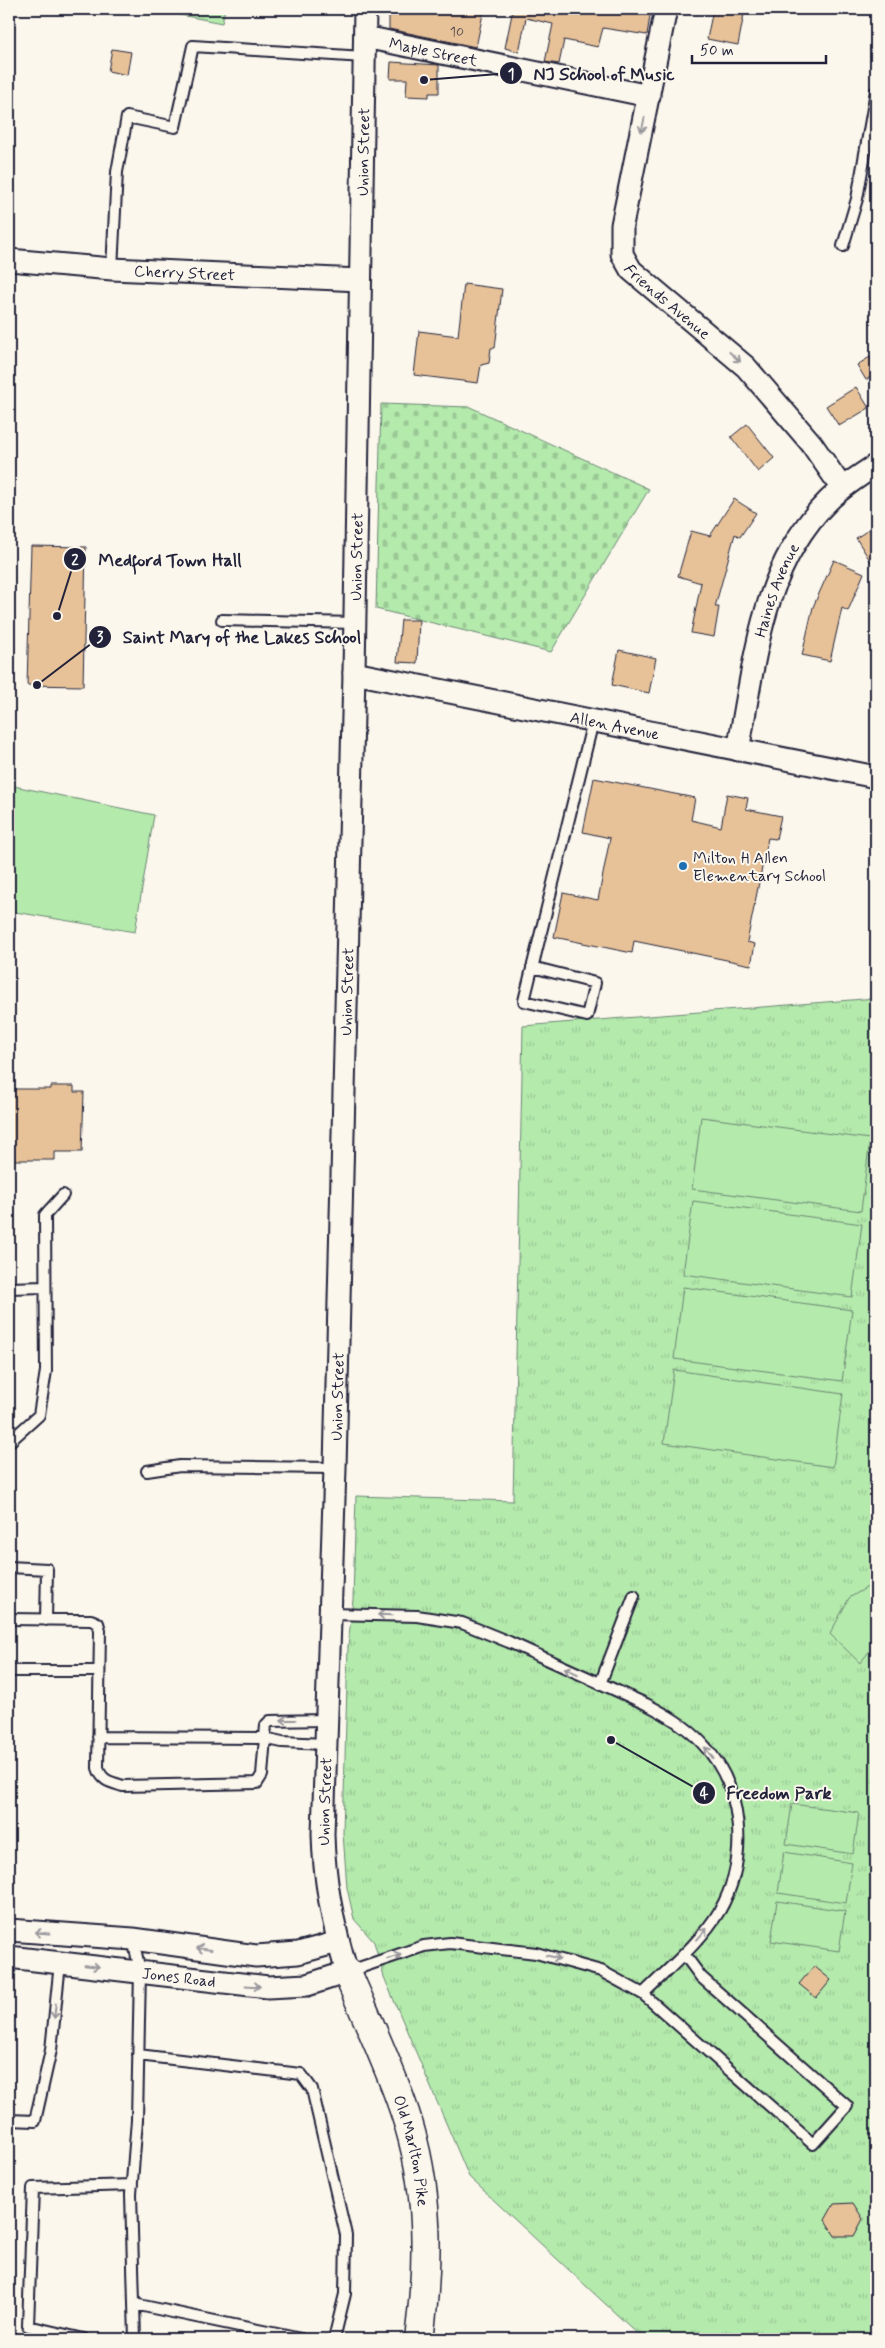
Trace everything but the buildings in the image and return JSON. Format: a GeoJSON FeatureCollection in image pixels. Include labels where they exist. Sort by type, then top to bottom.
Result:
{"type":"FeatureCollection","features":[{"type":"Feature","properties":{"kind":"street","name":"Union Street"},"geometry":{"type":"LineString","coordinates":[[347,1972],[338,1942],[326,1887],[324,1861],[325,1744],[335,1468],[354,673],[365,9]]}},
{"type":"Feature","properties":{"kind":"street","name":"Friends Avenue"},"geometry":{"type":"LineString","coordinates":[[666,9],[622,225],[622,254],[639,278],[746,367],[811,443],[842,488]]}},
{"type":"Feature","properties":{"kind":"street","name":"Maple Street"},"geometry":{"type":"LineString","coordinates":[[365,47],[649,96]]}},
{"type":"Feature","properties":{"kind":"street","name":"Cherry Street"},"geometry":{"type":"LineString","coordinates":[[9,260],[112,269],[360,280]]}},
{"type":"Feature","properties":{"kind":"street","name":"Haines Avenue"},"geometry":{"type":"LineString","coordinates":[[738,750],[766,606],[780,568],[801,533],[827,502],[842,488],[876,465]]}},
{"type":"Feature","properties":{"kind":"street","name":"Allen Avenue"},"geometry":{"type":"LineString","coordinates":[[354,673],[876,777]]}},
{"type":"Feature","properties":{"kind":"street","name":"Jones Road"},"geometry":{"type":"LineString","coordinates":[[9,1930],[132,1939],[256,1956],[298,1953],[338,1942]]}},
{"type":"Feature","properties":{"kind":"street","name":"Jones Road"},"geometry":{"type":"LineString","coordinates":[[9,1957],[140,1971],[244,1985],[287,1987],[307,1985],[347,1972]]}},
{"type":"Feature","properties":{"kind":"street","name":"Old Marlton Pike"},"geometry":{"type":"LineString","coordinates":[[347,1972],[406,2114],[417,2161],[423,2193],[426,2234],[426,2276],[419,2339]]}},
{"type":"Feature","properties":{"kind":"lane"},"geometry":{"type":"LineString","coordinates":[[112,269],[117,172],[127,118],[175,127],[193,46],[365,47]]}},
{"type":"Feature","properties":{"kind":"lane"},"geometry":{"type":"LineString","coordinates":[[843,246],[857,199],[876,91]]}},
{"type":"Feature","properties":{"kind":"lane"},"geometry":{"type":"LineString","coordinates":[[222,620],[355,623]]}},
{"type":"Feature","properties":{"kind":"lane"},"geometry":{"type":"LineString","coordinates":[[532,967],[595,983],[587,1016],[524,1001],[532,967],[593,721]]}},
{"type":"Feature","properties":{"kind":"lane"},"geometry":{"type":"LineString","coordinates":[[9,1442],[39,1415],[46,1371],[45,1215],[63,1195]]}},
{"type":"Feature","properties":{"kind":"lane"},"geometry":{"type":"LineString","coordinates":[[9,1288],[44,1287]]}},
{"type":"Feature","properties":{"kind":"lane"},"geometry":{"type":"LineString","coordinates":[[147,1471],[180,1466],[335,1468]]}},
{"type":"Feature","properties":{"kind":"lane"},"geometry":{"type":"LineString","coordinates":[[9,1567],[47,1569],[46,1620]]}},
{"type":"Feature","properties":{"kind":"lane"},"geometry":{"type":"LineString","coordinates":[[600,1684],[634,1596]]}},
{"type":"Feature","properties":{"kind":"lane"},"geometry":{"type":"LineString","coordinates":[[330,1614],[417,1616],[462,1624],[510,1642],[646,1704],[687,1730],[714,1758],[732,1795],[740,1836],[734,1876],[719,1911],[684,1954],[643,1994]]}},
{"type":"Feature","properties":{"kind":"lane"},"geometry":{"type":"LineString","coordinates":[[9,1619],[91,1620],[98,1623],[100,1630],[98,1768],[100,1777],[108,1782],[123,1786],[257,1783],[262,1775],[264,1738],[266,1725],[270,1720],[326,1720]]}},
{"type":"Feature","properties":{"kind":"lane"},"geometry":{"type":"LineString","coordinates":[[9,1671],[99,1671]]}},
{"type":"Feature","properties":{"kind":"lane"},"geometry":{"type":"LineString","coordinates":[[98,1737],[264,1738],[282,1742],[325,1744]]}},
{"type":"Feature","properties":{"kind":"lane"},"geometry":{"type":"LineString","coordinates":[[132,1939],[140,1971],[132,2185],[135,2339]]}},
{"type":"Feature","properties":{"kind":"lane"},"geometry":{"type":"LineString","coordinates":[[347,1972],[424,1946],[450,1942],[523,1951],[601,1971],[643,1994],[813,2144],[847,2106],[701,1977],[684,1954]]}},
{"type":"Feature","properties":{"kind":"lane"},"geometry":{"type":"LineString","coordinates":[[9,2120],[35,2121],[51,2050],[60,1963]]}},
{"type":"Feature","properties":{"kind":"lane"},"geometry":{"type":"LineString","coordinates":[[138,2055],[301,2074],[312,2089],[346,2235],[345,2294],[334,2339]]}},
{"type":"Feature","properties":{"kind":"lane"},"geometry":{"type":"LineString","coordinates":[[84,2339],[28,2326],[34,2188],[132,2185]]}},
{"type":"Feature","properties":{"kind":"lane"},"geometry":{"type":"LineString","coordinates":[[134,2304],[300,2339]]}},
{"type":"Feature","properties":{"kind":"green space"},"geometry":{"type":"Polygon","coordinates":[[[166,9],[225,9],[222,23],[165,12],[166,9]]]}},
{"type":"Feature","properties":{"kind":"green space"},"geometry":{"type":"Polygon","coordinates":[[[381,404],[470,407],[649,489],[551,652],[376,609],[381,404]]]}},
{"type":"Feature","properties":{"kind":"green space"},"geometry":{"type":"Polygon","coordinates":[[[9,785],[154,815],[135,932],[9,911],[9,785]]]}},
{"type":"Feature","properties":{"kind":"green space"},"geometry":{"type":"Polygon","coordinates":[[[876,998],[876,2339],[643,2339],[469,2177],[384,1977],[374,1942],[354,1919],[347,1888],[343,1833],[348,1646],[353,1599],[356,1496],[513,1501],[523,1026],[876,998]]]}},
{"type":"Feature","properties":{"kind":"green space"},"geometry":{"type":"Polygon","coordinates":[[[701,1117],[870,1139],[861,1211],[692,1189],[701,1117]]]}},
{"type":"Feature","properties":{"kind":"green space"},"geometry":{"type":"Polygon","coordinates":[[[693,1201],[862,1224],[852,1297],[683,1274],[693,1201]]]}},
{"type":"Feature","properties":{"kind":"green space"},"geometry":{"type":"Polygon","coordinates":[[[683,1287],[852,1310],[842,1381],[674,1359],[683,1287]]]}},
{"type":"Feature","properties":{"kind":"green space"},"geometry":{"type":"Polygon","coordinates":[[[674,1370],[843,1394],[833,1467],[664,1443],[674,1370]]]}},
{"type":"Feature","properties":{"kind":"green space"},"geometry":{"type":"Polygon","coordinates":[[[876,1582],[876,1643],[860,1663],[830,1634],[849,1598],[876,1582]]]}},
{"type":"Feature","properties":{"kind":"green space"},"geometry":{"type":"Polygon","coordinates":[[[792,1804],[859,1813],[853,1854],[786,1844],[792,1804]]]}},
{"type":"Feature","properties":{"kind":"green space"},"geometry":{"type":"Polygon","coordinates":[[[784,1852],[852,1863],[846,1903],[778,1893],[784,1852]]]}},
{"type":"Feature","properties":{"kind":"green space"},"geometry":{"type":"Polygon","coordinates":[[[777,1901],[845,1911],[839,1951],[771,1941],[777,1901]]]}},
{"type":"Feature","properties":{"kind":"place","name":"NJ School of Music"},"geometry":{"type":"Point","coordinates":[424,80]}},
{"type":"Feature","properties":{"kind":"place","name":"Medford Town Hall"},"geometry":{"type":"Point","coordinates":[57,616]}},
{"type":"Feature","properties":{"kind":"place","name":"Saint Mary of the Lakes School"},"geometry":{"type":"Point","coordinates":[37,685]}},
{"type":"Feature","properties":{"kind":"place","name":"Milton H Allen Elementary School"},"geometry":{"type":"Point","coordinates":[683,866]}},
{"type":"Feature","properties":{"kind":"place","name":"Freedom Park"},"geometry":{"type":"Point","coordinates":[611,1740]}}]}
